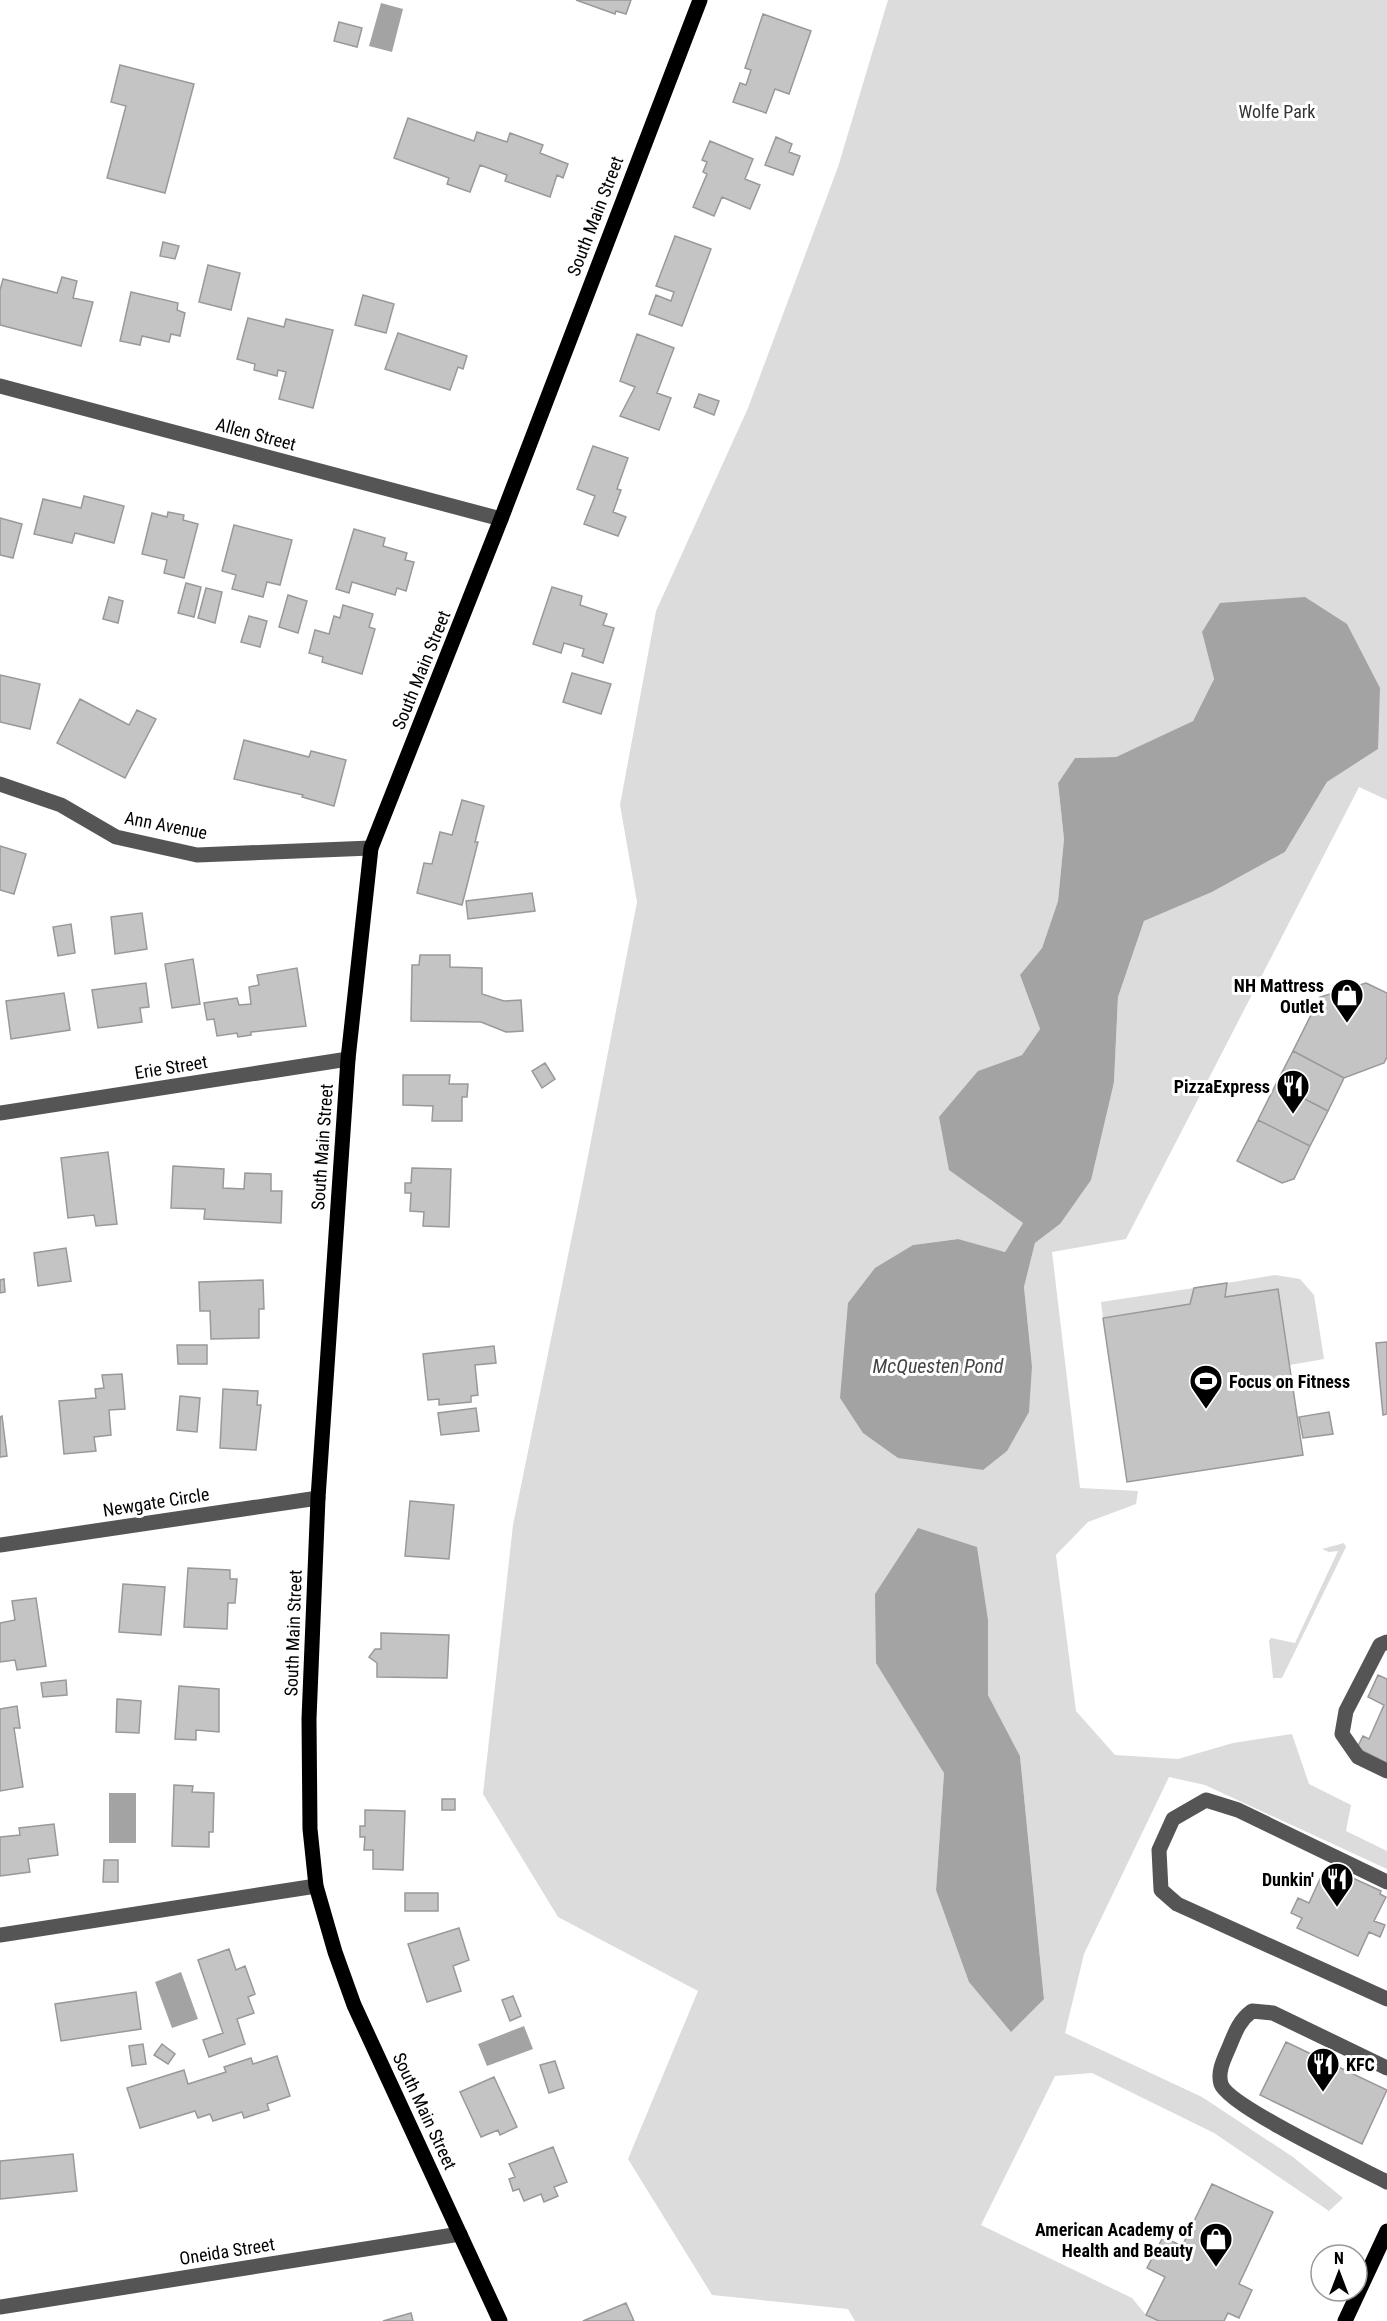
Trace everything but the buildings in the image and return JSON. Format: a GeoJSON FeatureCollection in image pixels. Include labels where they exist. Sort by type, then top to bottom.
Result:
{"type":"FeatureCollection","features":[{"type":"Feature","properties":{"kind":"main road","name":"South Main Street"},"geometry":{"type":"LineString","coordinates":[[500,2321],[354,2005],[335,1952],[316,1886],[310,1829],[309,1719],[318,1498],[348,1059],[371,848],[501,519],[700,0]]}},
{"type":"Feature","properties":{"kind":"main road"},"geometry":{"type":"LineString","coordinates":[[1345,2321],[1387,2231]]}},
{"type":"Feature","properties":{"kind":"street","name":"Allen Street"},"geometry":{"type":"LineString","coordinates":[[0,386],[501,519]]}},
{"type":"Feature","properties":{"kind":"street","name":"Ann Avenue"},"geometry":{"type":"LineString","coordinates":[[0,784],[61,805],[116,837],[197,855],[371,848]]}},
{"type":"Feature","properties":{"kind":"street","name":"Erie Street"},"geometry":{"type":"LineString","coordinates":[[0,1113],[348,1059]]}},
{"type":"Feature","properties":{"kind":"street","name":"Newgate Circle"},"geometry":{"type":"LineString","coordinates":[[0,1545],[318,1498]]}},
{"type":"Feature","properties":{"kind":"street"},"geometry":{"type":"LineString","coordinates":[[1387,1642],[1380,1645],[1346,1711],[1342,1734],[1358,1757],[1387,1771]]}},
{"type":"Feature","properties":{"kind":"street"},"geometry":{"type":"LineString","coordinates":[[1387,1882],[1238,1810],[1206,1800],[1173,1820],[1159,1850],[1161,1890],[1177,1904],[1387,1999]]}},
{"type":"Feature","properties":{"kind":"street"},"geometry":{"type":"LineString","coordinates":[[0,1935],[316,1886]]}},
{"type":"Feature","properties":{"kind":"street"},"geometry":{"type":"LineString","coordinates":[[1387,2068],[1272,2013],[1252,2011],[1241,2019],[1220,2070],[1221,2085],[1231,2097],[1304,2140],[1387,2182]]}},
{"type":"Feature","properties":{"kind":"street","name":"Oneida Street"},"geometry":{"type":"LineString","coordinates":[[0,2307],[460,2234]]}},
{"type":"Feature","properties":{"kind":"green space","name":"Wolfe Park"},"geometry":{"type":"Polygon","coordinates":[[[888,0],[1387,0],[1387,800],[1359,787],[1126,1239],[1052,1252],[1080,1488],[1138,1491],[1136,1504],[1088,1522],[1056,1555],[1076,1711],[1115,1755],[1178,1759],[1233,1743],[1292,1734],[1309,1784],[1351,1805],[1346,1831],[1387,1851],[1387,1869],[1205,1785],[1169,1777],[1084,1954],[1065,2033],[1202,2097],[1293,2157],[1343,2198],[1329,2211],[1214,2133],[1092,2073],[1055,2076],[981,2225],[1132,2298],[1146,2315],[1159,2321],[855,2321],[848,2309],[712,2295],[628,2159],[698,1991],[558,1917],[483,1794],[513,1525],[637,902],[620,805],[656,611],[748,408],[838,167],[888,0]],[[1202,632],[1214,679],[1193,721],[1116,757],[1075,758],[1058,783],[1064,839],[1058,901],[1042,948],[1020,975],[1040,1029],[1022,1055],[978,1071],[982,1194],[1023,1223],[1005,1252],[957,1239],[913,1245],[946,1463],[983,1470],[1032,1366],[1024,1287],[1035,1243],[1060,1224],[1114,1082],[1118,997],[1144,921],[1212,892],[1285,852],[1327,782],[1378,749],[1202,632]],[[988,1620],[944,1773],[936,1890],[1044,1998],[1020,1756],[988,1695],[988,1620]]]}},
{"type":"Feature","properties":{"kind":"green space"},"geometry":{"type":"Polygon","coordinates":[[[1275,1275],[1300,1279],[1314,1295],[1324,1359],[1290,1365],[1278,1289],[1225,1297],[1227,1283],[1275,1275]]]}},
{"type":"Feature","properties":{"kind":"green space"},"geometry":{"type":"Polygon","coordinates":[[[1194,1288],[1190,1304],[1103,1318],[1101,1302],[1194,1288]]]}},
{"type":"Feature","properties":{"kind":"green space"},"geometry":{"type":"Polygon","coordinates":[[[1344,1543],[1346,1547],[1282,1678],[1273,1678],[1269,1641],[1271,1638],[1295,1643],[1338,1551],[1329,1552],[1322,1549],[1344,1543]]]}},
{"type":"Feature","properties":{"kind":"water"},"geometry":{"type":"Polygon","coordinates":[[[381,3],[403,9],[392,52],[369,46],[381,3]]]}},
{"type":"Feature","properties":{"kind":"water","name":"McQuesten Pond"},"geometry":{"type":"Polygon","coordinates":[[[1305,597],[1347,624],[1380,688],[1378,749],[1327,782],[1285,852],[1212,892],[1144,921],[1118,997],[1114,1082],[1091,1180],[1060,1224],[1035,1243],[1024,1287],[1032,1366],[1029,1412],[1007,1451],[983,1470],[898,1458],[863,1433],[840,1398],[848,1303],[875,1268],[913,1245],[958,1239],[1005,1252],[1023,1223],[949,1170],[939,1117],[978,1071],[1022,1055],[1040,1029],[1020,975],[1042,948],[1058,901],[1064,839],[1058,783],[1075,758],[1116,757],[1193,721],[1214,679],[1202,632],[1220,603],[1305,597]]]}},
{"type":"Feature","properties":{"kind":"water"},"geometry":{"type":"Polygon","coordinates":[[[918,1528],[977,1547],[988,1620],[988,1695],[1020,1756],[1044,1999],[1011,2032],[969,1982],[936,1890],[944,1773],[876,1663],[875,1594],[918,1528]]]}},
{"type":"Feature","properties":{"kind":"water"},"geometry":{"type":"Polygon","coordinates":[[[109,1793],[136,1793],[136,1843],[109,1843],[109,1793]]]}},
{"type":"Feature","properties":{"kind":"water"},"geometry":{"type":"Polygon","coordinates":[[[181,1972],[198,2019],[172,2028],[155,1982],[181,1972]]]}},
{"type":"Feature","properties":{"kind":"water"},"geometry":{"type":"Polygon","coordinates":[[[524,2026],[533,2049],[487,2066],[478,2044],[524,2026]]]}},
{"type":"Feature","properties":{"kind":"place","name":"NH Mattress Outlet"},"geometry":{"type":"Point","coordinates":[1347,1024]}},
{"type":"Feature","properties":{"kind":"place","name":"PizzaExpress"},"geometry":{"type":"Point","coordinates":[1293,1115]}},
{"type":"Feature","properties":{"kind":"place","name":"Focus on Fitness"},"geometry":{"type":"Point","coordinates":[1206,1410]}},
{"type":"Feature","properties":{"kind":"place","name":"Dunkin'"},"geometry":{"type":"Point","coordinates":[1337,1908]}},
{"type":"Feature","properties":{"kind":"place","name":"KFC"},"geometry":{"type":"Point","coordinates":[1323,2093]}},
{"type":"Feature","properties":{"kind":"place","name":"American Academy of Health and Beauty"},"geometry":{"type":"Point","coordinates":[1216,2268]}}]}
